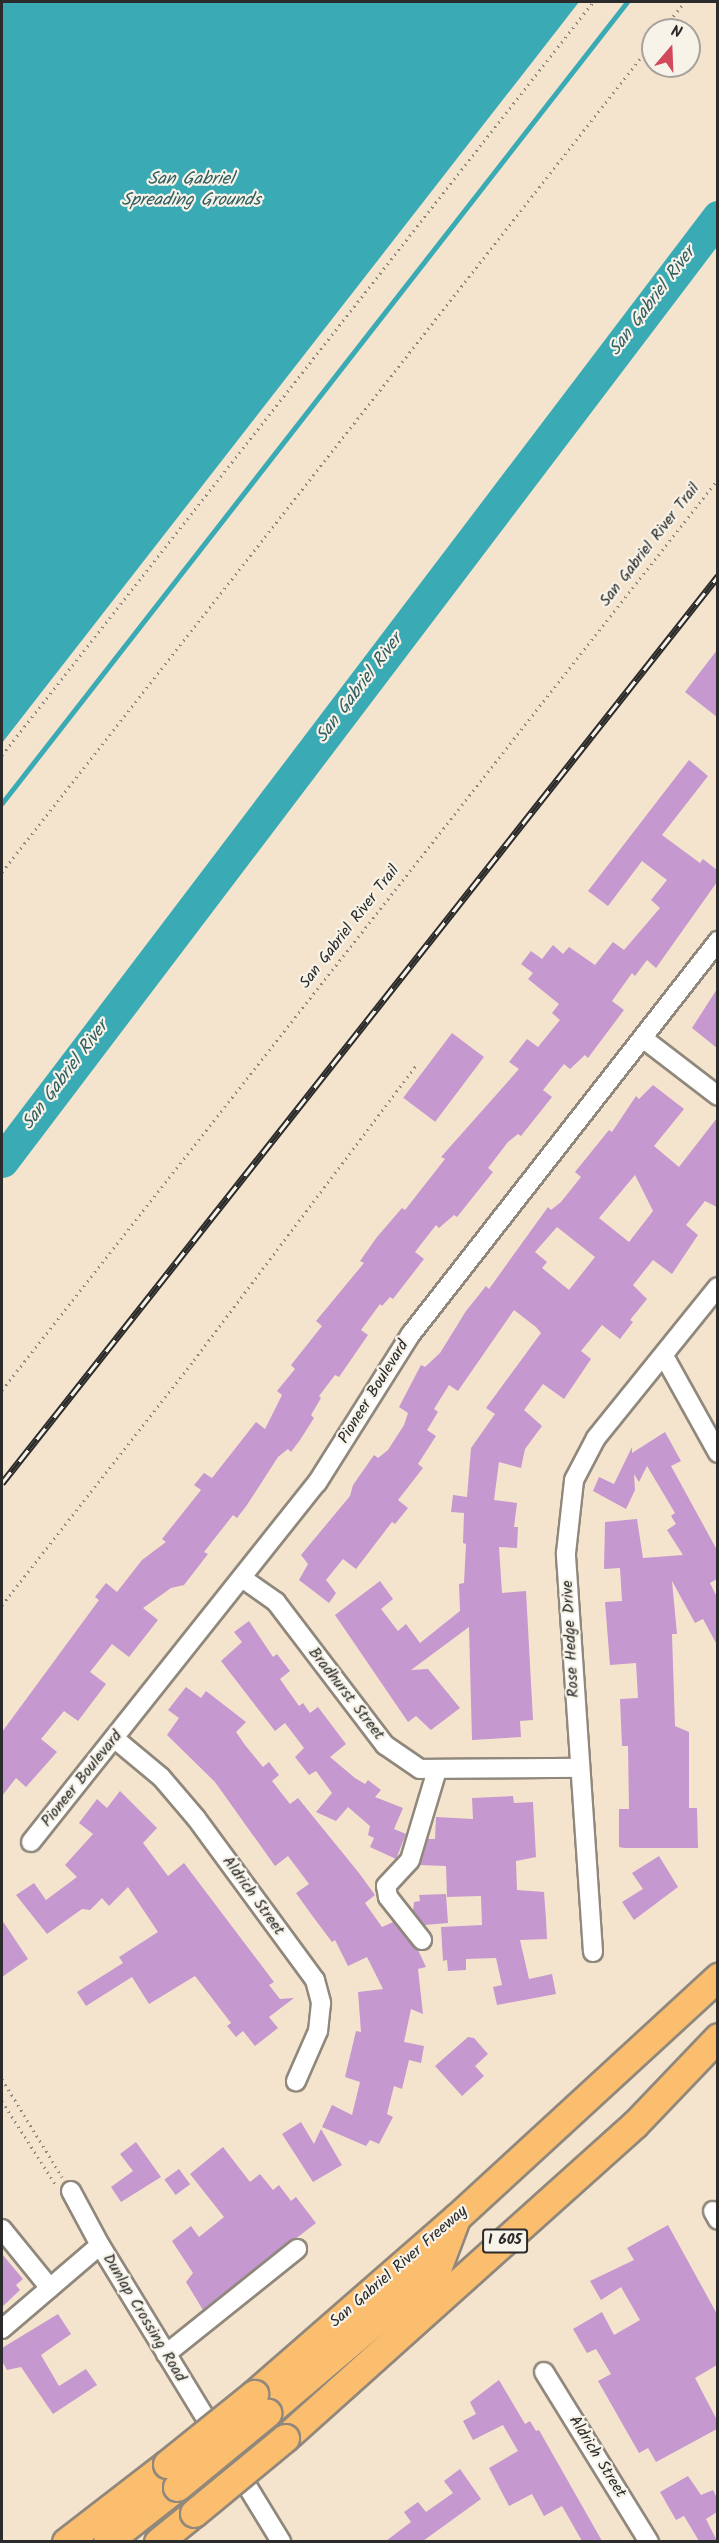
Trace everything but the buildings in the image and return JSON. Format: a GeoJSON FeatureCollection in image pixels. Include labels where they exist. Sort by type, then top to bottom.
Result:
{"type":"FeatureCollection","features":[{"type":"Feature","properties":{"kind":"highway","name":"San Gabriel River Freeway"},"geometry":{"type":"LineString","coordinates":[[66,2541],[172,2476],[260,2403],[717,1977]]}},
{"type":"Feature","properties":{"kind":"highway","name":"I 605"},"geometry":{"type":"LineString","coordinates":[[158,2541],[285,2438],[635,2124],[717,2037]]}},
{"type":"Feature","properties":{"kind":"highway"},"geometry":{"type":"LineString","coordinates":[[107,2541],[172,2476]]}},
{"type":"Feature","properties":{"kind":"street","name":"Pioneer Boulevard"},"geometry":{"type":"LineString","coordinates":[[31,1842],[317,1483],[411,1334],[644,1039],[717,941]]}},
{"type":"Feature","properties":{"kind":"street"},"geometry":{"type":"LineString","coordinates":[[644,1039],[717,1096]]}},
{"type":"Feature","properties":{"kind":"street","name":"Rose Hedge Drive"},"geometry":{"type":"LineString","coordinates":[[593,1952],[578,1768],[566,1552],[574,1480],[597,1438],[717,1287]]}},
{"type":"Feature","properties":{"kind":"street"},"geometry":{"type":"LineString","coordinates":[[664,1356],[717,1453]]}},
{"type":"Feature","properties":{"kind":"street","name":"Bradhurst Street"},"geometry":{"type":"LineString","coordinates":[[242,1578],[276,1602],[385,1745],[420,1769],[578,1768]]}},
{"type":"Feature","properties":{"kind":"street","name":"Aldrich Street"},"geometry":{"type":"LineString","coordinates":[[114,1738],[161,1777],[196,1818],[315,1980],[321,2003],[318,2031],[296,2081]]}},
{"type":"Feature","properties":{"kind":"street"},"geometry":{"type":"LineString","coordinates":[[422,1940],[388,1897],[386,1886],[410,1860],[437,1770]]}},
{"type":"Feature","properties":{"kind":"street","name":"Dunlap Crossing Road"},"geometry":{"type":"LineString","coordinates":[[71,2191],[100,2245],[281,2541]]}},
{"type":"Feature","properties":{"kind":"street"},"geometry":{"type":"LineString","coordinates":[[2,2229],[50,2288]]}},
{"type":"Feature","properties":{"kind":"street"},"geometry":{"type":"LineString","coordinates":[[2,2329],[100,2245]]}},
{"type":"Feature","properties":{"kind":"street"},"geometry":{"type":"LineString","coordinates":[[166,2354],[297,2248]]}},
{"type":"Feature","properties":{"kind":"street","name":"Aldrich Street"},"geometry":{"type":"LineString","coordinates":[[544,2372],[649,2541]]}},
{"type":"Feature","properties":{"kind":"path"},"geometry":{"type":"LineString","coordinates":[[2,755],[593,2]]}},
{"type":"Feature","properties":{"kind":"path"},"geometry":{"type":"LineString","coordinates":[[672,18],[685,2]]}},
{"type":"Feature","properties":{"kind":"path"},"geometry":{"type":"LineString","coordinates":[[2,872],[641,57]]}},
{"type":"Feature","properties":{"kind":"path","name":"San Gabriel River Trail"},"geometry":{"type":"LineString","coordinates":[[2,1390],[717,479]]}},
{"type":"Feature","properties":{"kind":"path"},"geometry":{"type":"LineString","coordinates":[[2,1605],[194,1360],[416,1065]]}},
{"type":"Feature","properties":{"kind":"path"},"geometry":{"type":"LineString","coordinates":[[2,2079],[71,2191]]}},
{"type":"Feature","properties":{"kind":"path"},"geometry":{"type":"LineString","coordinates":[[2,2101],[53,2183],[71,2191]]}},
{"type":"Feature","properties":{"kind":"water","name":"San Gabriel Spreading Grounds"},"geometry":{"type":"Polygon","coordinates":[[[2,2],[579,2],[2,743],[2,2]]]}},
{"type":"Feature","properties":{"kind":"waterway"},"geometry":{"type":"LineString","coordinates":[[2,803],[627,2]]}},
{"type":"Feature","properties":{"kind":"waterway","name":"San Gabriel River"},"geometry":{"type":"LineString","coordinates":[[2,1161],[718,217]]}},
{"type":"Feature","properties":{"kind":"railway"},"geometry":{"type":"LineString","coordinates":[[2,1483],[718,576]]}}]}
